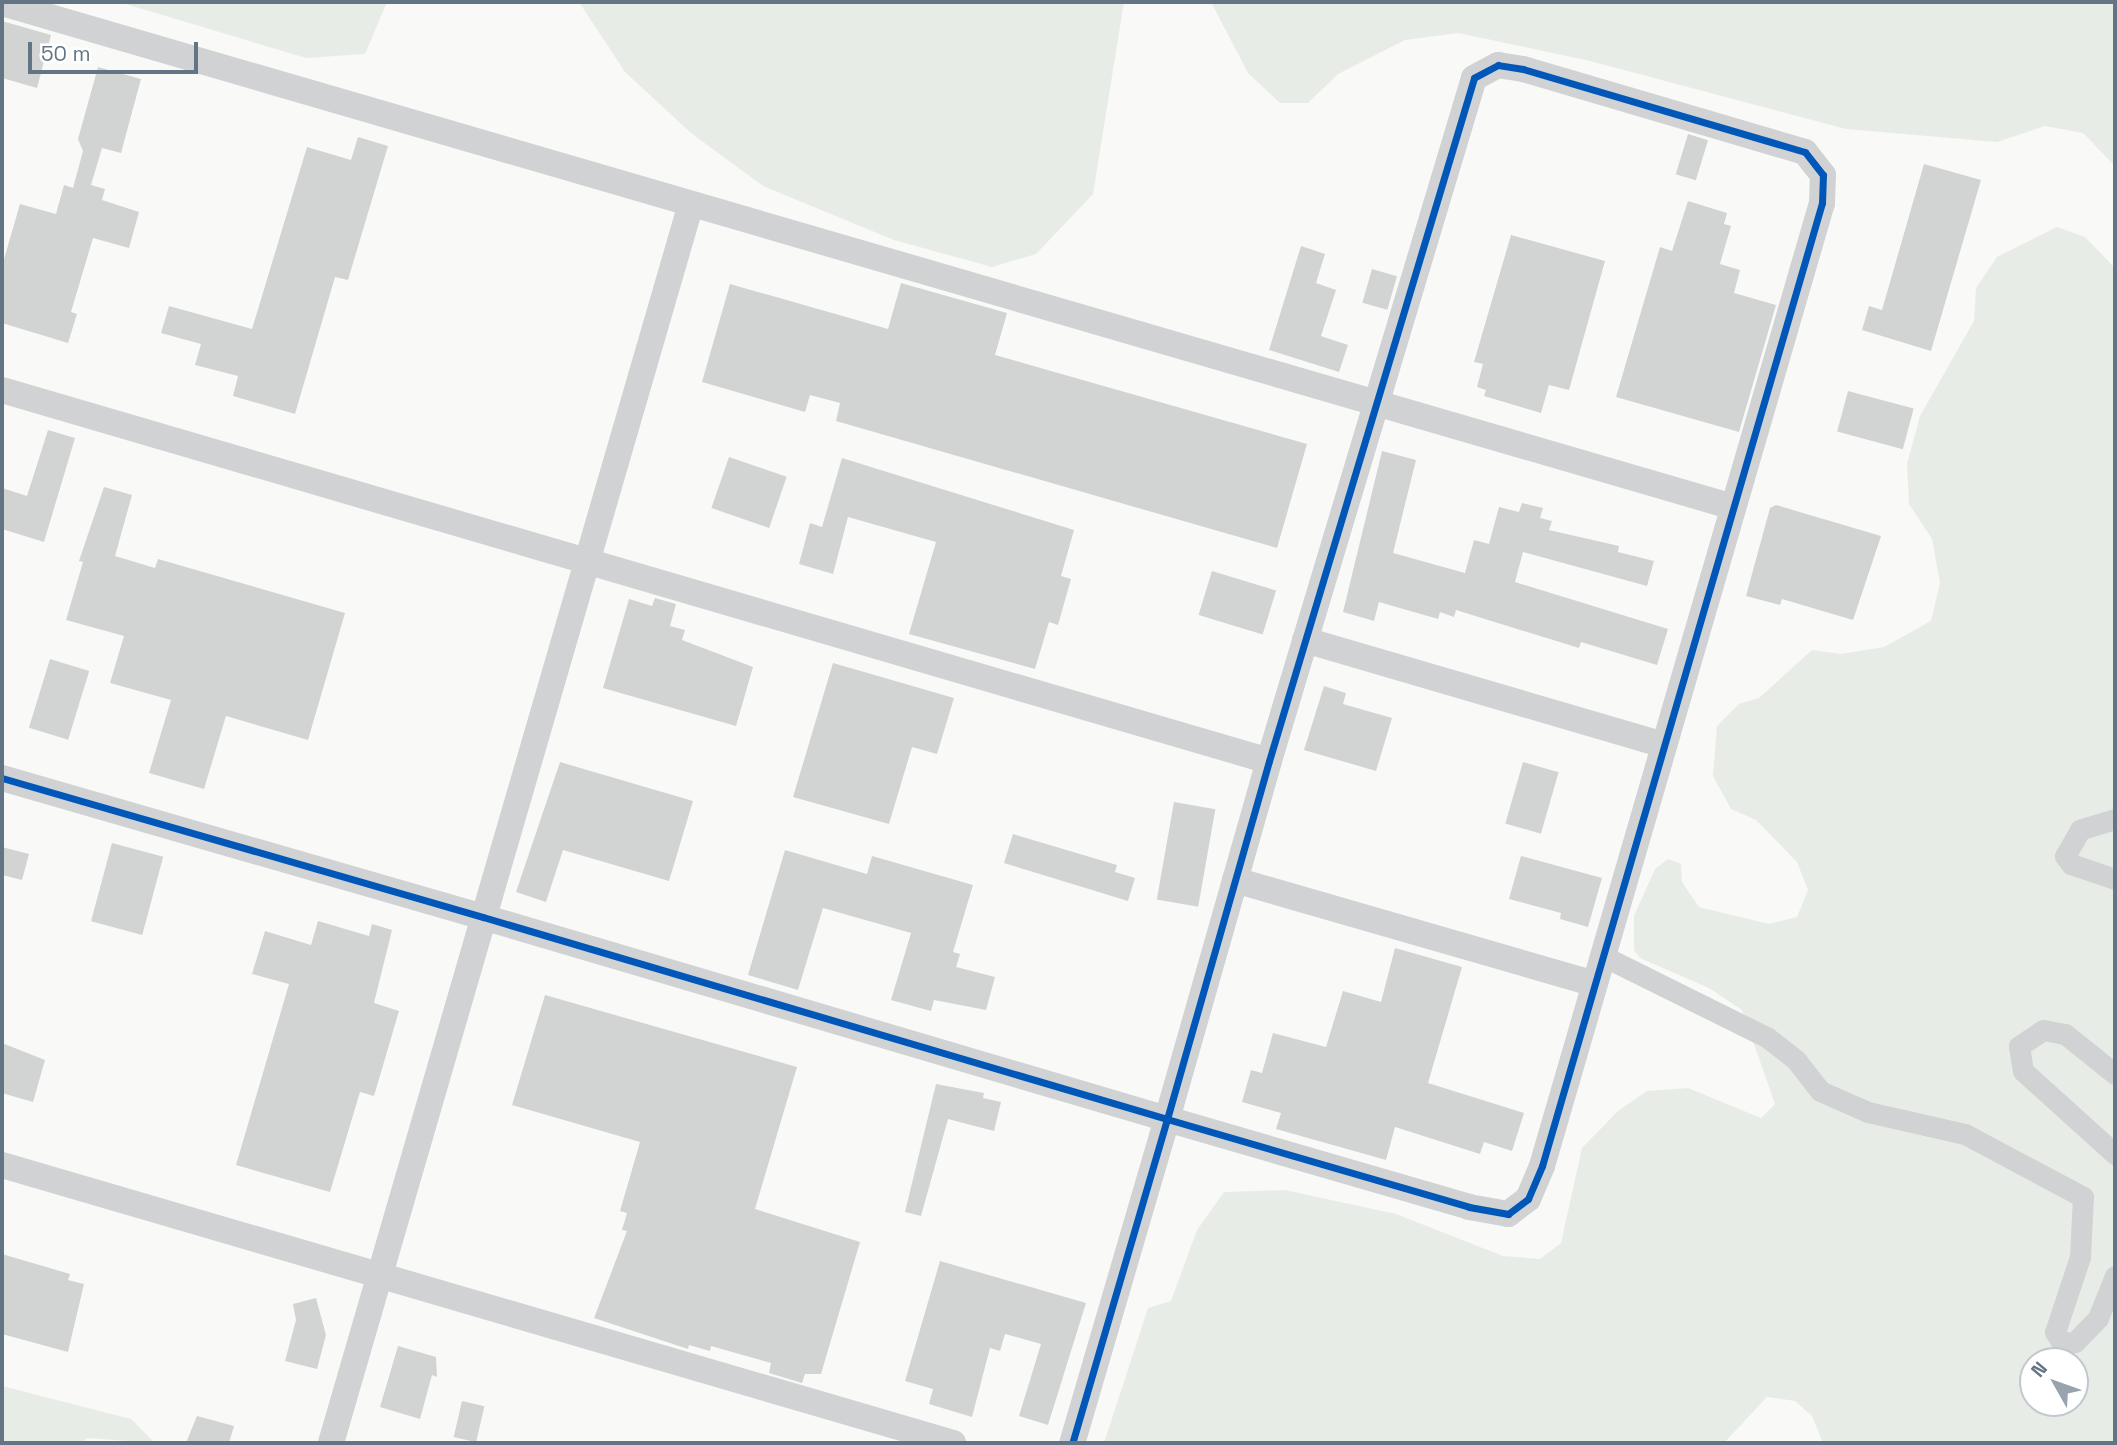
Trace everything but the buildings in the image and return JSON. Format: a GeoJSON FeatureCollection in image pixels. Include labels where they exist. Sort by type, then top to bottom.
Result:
{"type":"FeatureCollection","features":[{"type":"Feature","properties":{"kind":"street"},"geometry":{"type":"LineString","coordinates":[[2,3],[1375,400],[1732,507]]}},
{"type":"Feature","properties":{"kind":"street"},"geometry":{"type":"LineString","coordinates":[[2,778],[1167,1119],[1508,1214],[1519,1209],[1536,1184],[1592,983],[1822,203],[1823,175],[1816,163],[1774,139],[1523,69],[1486,68],[1474,78],[1462,107],[1375,400],[1269,761],[1167,1119],[1072,1443]]}},
{"type":"Feature","properties":{"kind":"street"},"geometry":{"type":"LineString","coordinates":[[331,1443],[691,204]]}},
{"type":"Feature","properties":{"kind":"street"},"geometry":{"type":"LineString","coordinates":[[2,390],[590,559],[1269,761]]}},
{"type":"Feature","properties":{"kind":"street"},"geometry":{"type":"LineString","coordinates":[[1305,640],[1663,745]]}},
{"type":"Feature","properties":{"kind":"street"},"geometry":{"type":"LineString","coordinates":[[2115,819],[2080,830],[2066,856],[2071,864],[2115,879]]}},
{"type":"Feature","properties":{"kind":"street"},"geometry":{"type":"LineString","coordinates":[[1235,880],[1592,983]]}},
{"type":"Feature","properties":{"kind":"street"},"geometry":{"type":"LineString","coordinates":[[1601,955],[1769,1038],[1797,1060],[1820,1091],[1868,1112],[1965,1134],[2083,1197],[2080,1256],[2055,1332],[2062,1343],[2075,1342],[2098,1318],[2115,1276]]}},
{"type":"Feature","properties":{"kind":"street"},"geometry":{"type":"LineString","coordinates":[[2115,1074],[2065,1034],[2043,1030],[2020,1046],[2023,1071],[2115,1154]]}},
{"type":"Feature","properties":{"kind":"street"},"geometry":{"type":"LineString","coordinates":[[2,1165],[953,1443]]}},
{"type":"Feature","properties":{"kind":"shaded area"},"geometry":{"type":"Polygon","coordinates":[[[119,2],[387,2],[365,54],[306,58],[119,2]]]}},
{"type":"Feature","properties":{"kind":"shaded area"},"geometry":{"type":"Polygon","coordinates":[[[579,2],[1124,2],[1093,194],[1036,254],[992,267],[894,240],[763,186],[691,133],[625,72],[579,2]]]}},
{"type":"Feature","properties":{"kind":"shaded area"},"geometry":{"type":"Polygon","coordinates":[[[1211,2],[2115,2],[2115,166],[2083,133],[2045,126],[1997,142],[1846,129],[1586,60],[1458,33],[1405,40],[1338,74],[1308,103],[1280,103],[1248,73],[1211,2]]]}},
{"type":"Feature","properties":{"kind":"shaded area"},"geometry":{"type":"Polygon","coordinates":[[[2057,227],[2085,237],[2115,268],[2115,1443],[1823,1443],[1812,1416],[1795,1401],[1767,1397],[1724,1443],[1104,1443],[1148,1308],[1171,1301],[1197,1230],[1224,1192],[1285,1190],[1396,1214],[1503,1256],[1540,1259],[1561,1243],[1582,1148],[1618,1111],[1647,1091],[1688,1088],[1761,1118],[1775,1104],[1742,1010],[1709,988],[1640,958],[1634,950],[1634,916],[1655,869],[1668,859],[1681,864],[1682,882],[1699,907],[1769,924],[1797,917],[1808,890],[1797,862],[1756,820],[1731,809],[1713,776],[1717,726],[1739,704],[1759,698],[1812,650],[1841,654],[1884,647],[1931,621],[1940,583],[1932,539],[1909,504],[1907,464],[1920,416],[1974,321],[1976,288],[1997,257],[2057,227]]]}},
{"type":"Feature","properties":{"kind":"shaded area"},"geometry":{"type":"Polygon","coordinates":[[[2,1386],[131,1419],[155,1443],[87,1438],[83,1443],[2,1443],[2,1386]]]}},
{"type":"Feature","properties":{"kind":"cycle path"},"geometry":{"type":"LineString","coordinates":[[2,778],[483,917],[1167,1119],[1469,1207],[1508,1214],[1528,1199],[1542,1166],[1822,203],[1823,175],[1805,152],[1523,69],[1498,65],[1474,78],[1269,761],[1167,1119],[1072,1443]]}}]}
